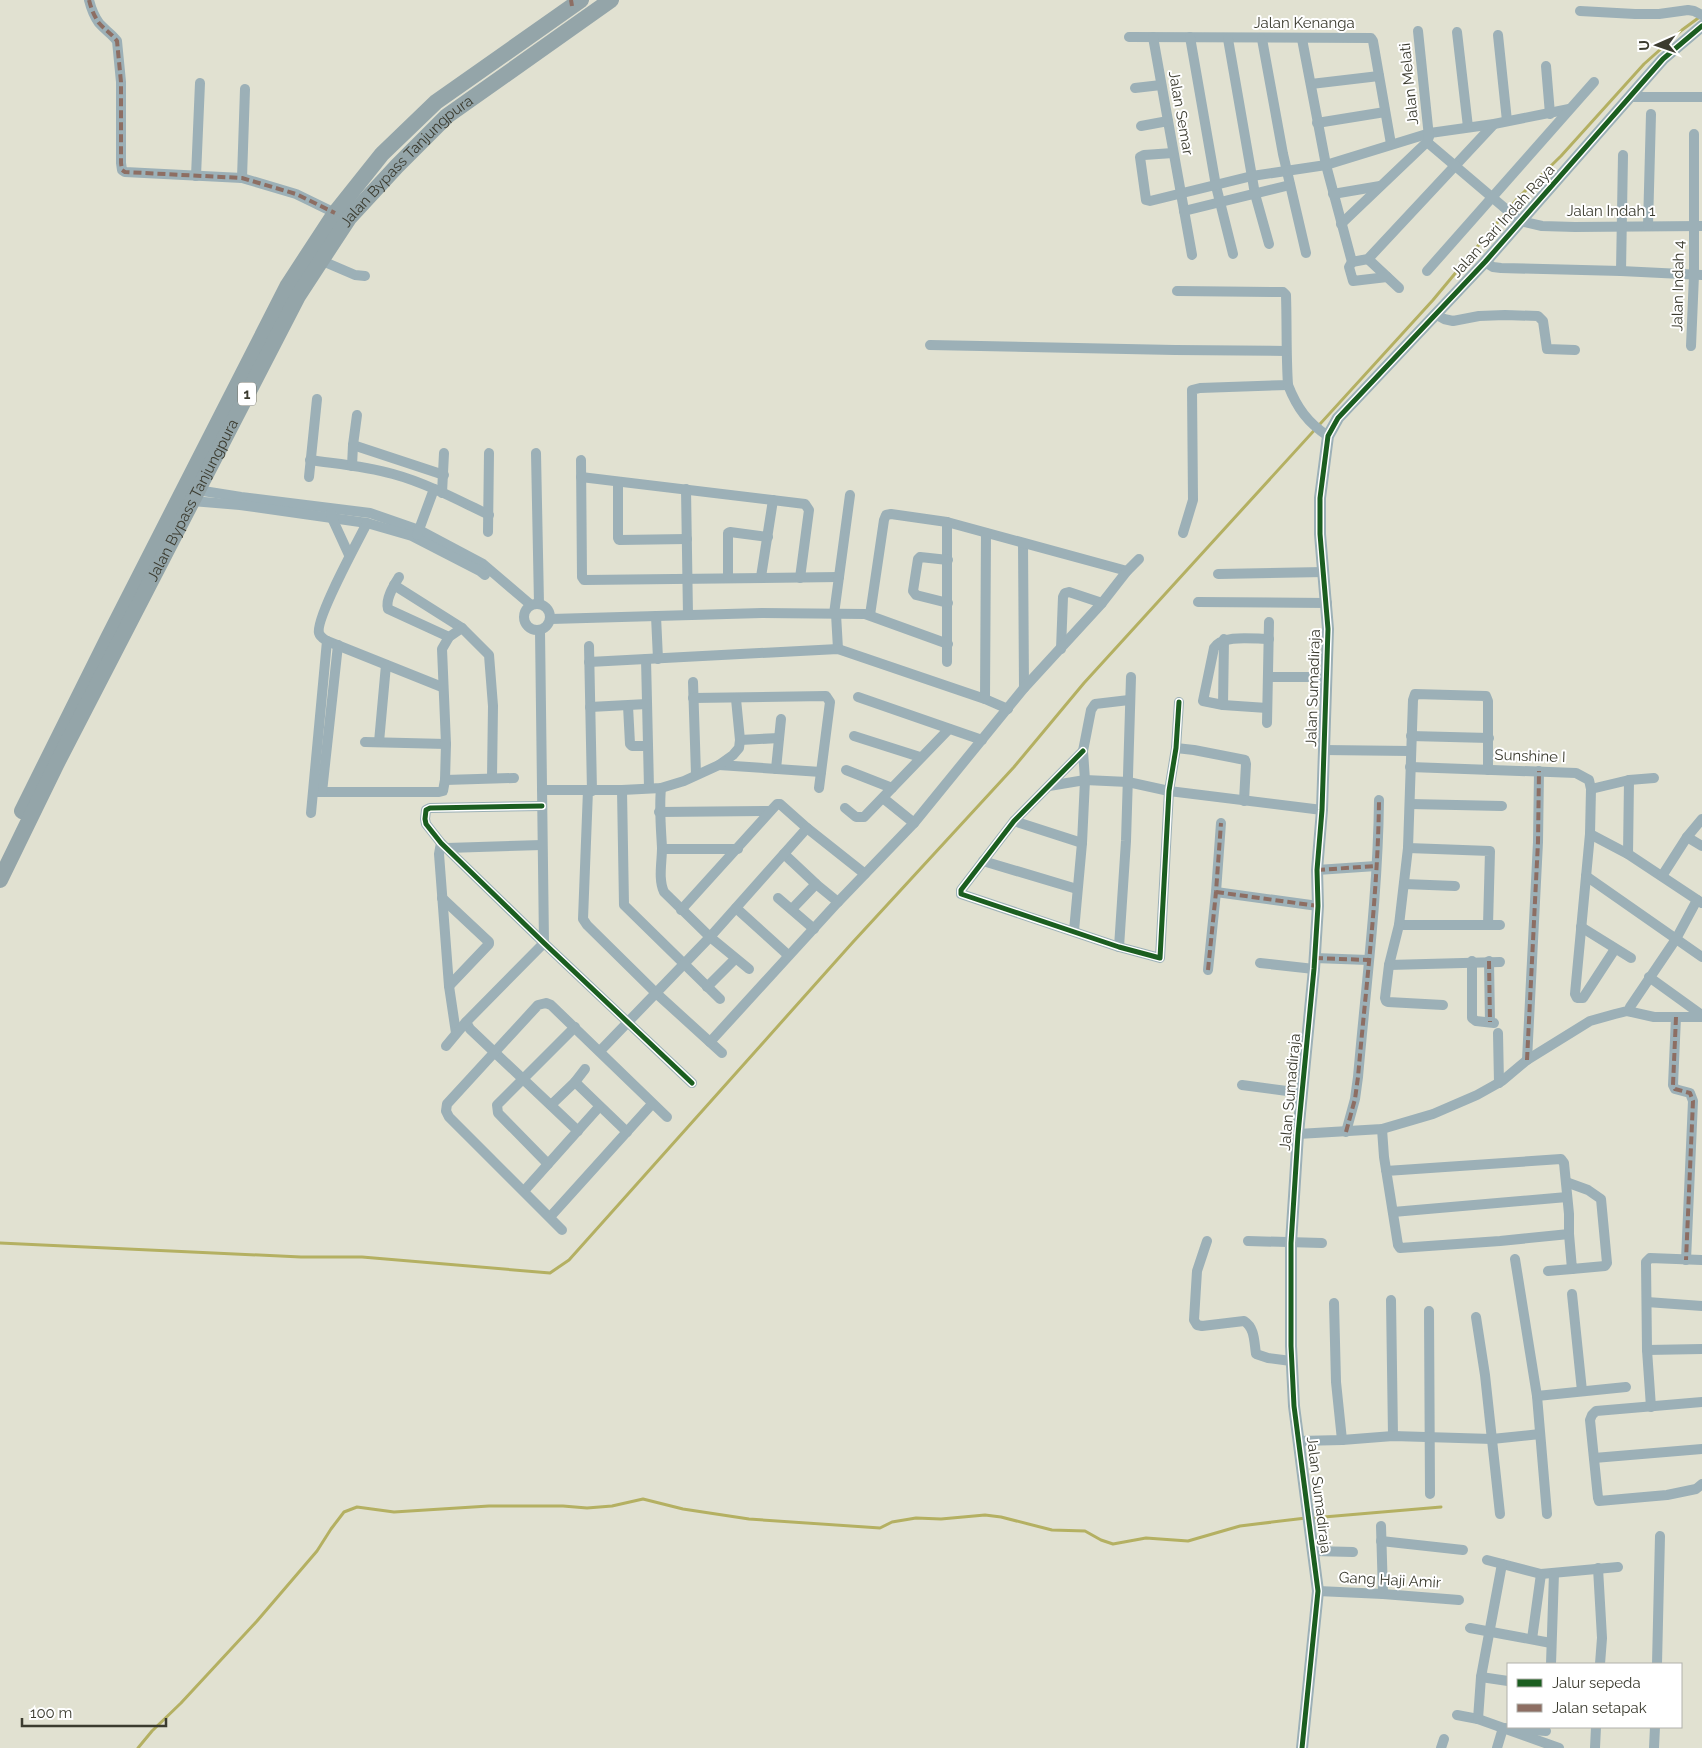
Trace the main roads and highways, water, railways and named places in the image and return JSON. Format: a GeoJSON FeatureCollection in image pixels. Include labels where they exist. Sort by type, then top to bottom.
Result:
{"type":"FeatureCollection","features":[{"type":"Feature","properties":{"kind":"highway","name":"Jalan Bypass Tanjungpura"},"geometry":{"type":"LineString","coordinates":[[0,880],[57,763],[298,296],[349,218],[447,116],[611,0]]}},
{"type":"Feature","properties":{"kind":"highway","name":"Jalan Bypass Tanjungpura"},"geometry":{"type":"LineString","coordinates":[[0,856],[50,750],[288,285],[335,213],[382,154],[436,102],[575,2]]}},
{"type":"Feature","properties":{"kind":"waterway"},"geometry":{"type":"LineString","coordinates":[[0,1243],[301,1257],[362,1257],[550,1273],[569,1260],[853,942],[1014,767],[1084,683],[1433,300],[1517,199],[1561,156],[1644,64],[1682,30],[1701,16]]}},
{"type":"Feature","properties":{"kind":"waterway"},"geometry":{"type":"LineString","coordinates":[[138,1748],[257,1621],[317,1551],[344,1512],[357,1507],[394,1512],[489,1506],[563,1506],[587,1508],[612,1506],[643,1499],[683,1509],[749,1519],[880,1528],[892,1522],[916,1518],[941,1519],[985,1515],[1001,1517],[1052,1530],[1085,1531],[1113,1544],[1146,1538],[1188,1541],[1240,1526],[1306,1518]]}},
{"type":"Feature","properties":{"kind":"waterway"},"geometry":{"type":"LineString","coordinates":[[1312,1518],[1441,1507]]}}]}
